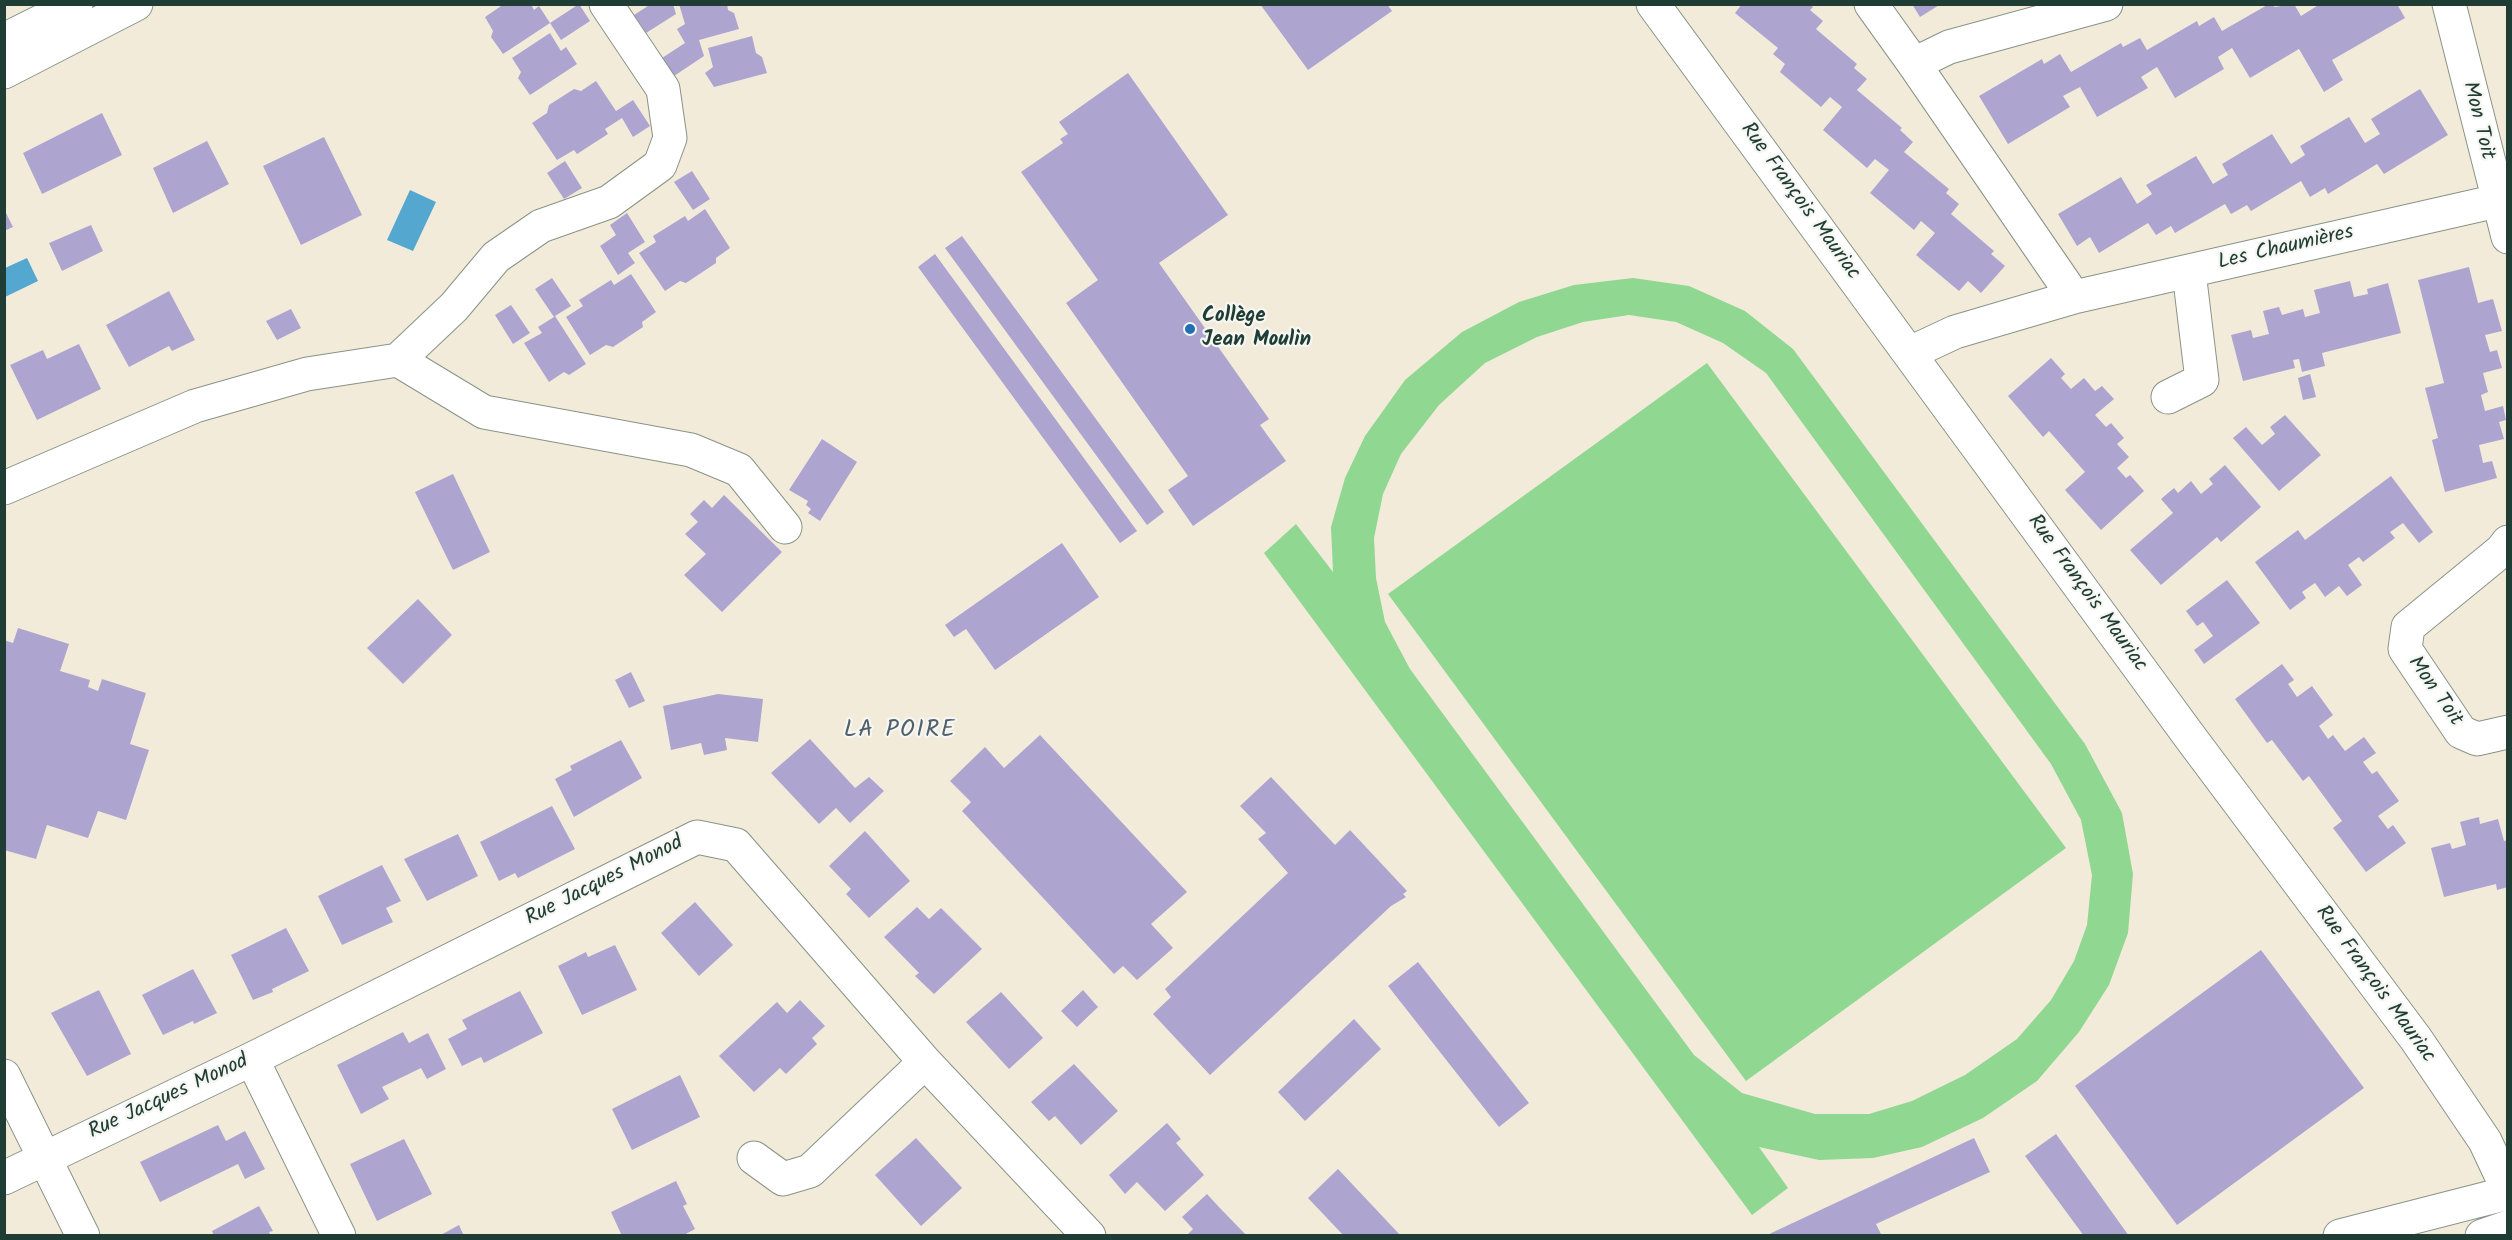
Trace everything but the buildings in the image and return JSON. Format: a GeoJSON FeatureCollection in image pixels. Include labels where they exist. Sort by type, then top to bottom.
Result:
{"type":"FeatureCollection","features":[{"type":"Feature","properties":{"kind":"street"},"geometry":{"type":"LineString","coordinates":[[4,40],[76,4]]}},
{"type":"Feature","properties":{"kind":"street"},"geometry":{"type":"LineString","coordinates":[[4,72],[136,4]]}},
{"type":"Feature","properties":{"kind":"street"},"geometry":{"type":"LineString","coordinates":[[4,488],[195,406],[307,374],[398,360],[454,307],[496,257],[541,226],[609,202],[660,165],[670,138],[663,89],[606,4]]}},
{"type":"Feature","properties":{"kind":"street","name":"Rue François Mauriac"},"geometry":{"type":"LineString","coordinates":[[1653,4],[2190,737],[2416,1039],[2485,1141],[2508,1192]]}},
{"type":"Feature","properties":{"kind":"street"},"geometry":{"type":"LineString","coordinates":[[1870,4],[1914,64],[2074,297]]}},
{"type":"Feature","properties":{"kind":"street"},"geometry":{"type":"LineString","coordinates":[[1914,64],[1949,46],[2106,4]]}},
{"type":"Feature","properties":{"kind":"street","name":"Mon Toit"},"geometry":{"type":"LineString","coordinates":[[2449,4],[2497,201],[2508,237]]}},
{"type":"Feature","properties":{"kind":"street","name":"Les Chaumières"},"geometry":{"type":"LineString","coordinates":[[1910,353],[1955,332],[2074,297],[2497,201]]}},
{"type":"Feature","properties":{"kind":"street"},"geometry":{"type":"LineString","coordinates":[[2168,397],[2202,380],[2189,272]]}},
{"type":"Feature","properties":{"kind":"street"},"geometry":{"type":"LineString","coordinates":[[398,360],[484,412],[691,450],[739,470],[784,527]]}},
{"type":"Feature","properties":{"kind":"street","name":"Mon Toit"},"geometry":{"type":"LineString","coordinates":[[2508,542],[2502,550],[2408,627],[2405,649],[2461,732],[2477,739],[2508,732]]}},
{"type":"Feature","properties":{"kind":"street","name":"Rue Jacques Monod"},"geometry":{"type":"LineString","coordinates":[[4,1178],[45,1156],[252,1059],[697,837],[736,845],[925,1062],[1089,1236]]}},
{"type":"Feature","properties":{"kind":"street"},"geometry":{"type":"LineString","coordinates":[[252,1059],[339,1236]]}},
{"type":"Feature","properties":{"kind":"street"},"geometry":{"type":"LineString","coordinates":[[754,1158],[783,1179],[810,1171],[925,1062]]}},
{"type":"Feature","properties":{"kind":"street"},"geometry":{"type":"LineString","coordinates":[[4,1076],[83,1236]]}},
{"type":"Feature","properties":{"kind":"street"},"geometry":{"type":"LineString","coordinates":[[2340,1236],[2508,1192]]}},
{"type":"Feature","properties":{"kind":"street"},"geometry":{"type":"LineString","coordinates":[[2482,1236],[2508,1227]]}},
{"type":"Feature","properties":{"kind":"green space"},"geometry":{"type":"Polygon","coordinates":[[[1633,278],[1689,286],[1745,311],[1793,349],[2085,744],[2122,813],[2133,874],[2128,933],[2109,985],[2079,1032],[2037,1081],[1983,1118],[1922,1147],[1873,1158],[1819,1160],[1759,1147],[1788,1188],[1752,1215],[1264,553],[1296,524],[1333,572],[1331,527],[1345,478],[1365,436],[1405,380],[1462,332],[1519,302],[1574,285],[1633,278]],[[1629,315],[1583,322],[1537,337],[1485,363],[1439,405],[1401,454],[1383,494],[1374,538],[1376,578],[1385,622],[1410,669],[1694,1055],[1742,1093],[1815,1114],[1869,1114],[1912,1101],[1965,1075],[2017,1039],[2051,1000],[2074,961],[2087,925],[2092,875],[2081,820],[2051,764],[1766,373],[1723,343],[1676,322],[1629,315]]]}},
{"type":"Feature","properties":{"kind":"green space"},"geometry":{"type":"Polygon","coordinates":[[[1707,363],[2066,848],[1746,1081],[1388,594],[1707,363]]]}},
{"type":"Feature","properties":{"kind":"water"},"geometry":{"type":"Polygon","coordinates":[[[410,190],[436,202],[413,251],[387,240],[410,190]]]}},
{"type":"Feature","properties":{"kind":"water"},"geometry":{"type":"Polygon","coordinates":[[[27,258],[38,281],[5,297],[5,268],[27,258]]]}},
{"type":"Feature","properties":{"kind":"place","name":"Collège Jean Moulin"},"geometry":{"type":"Point","coordinates":[1190,329]}},
{"type":"Feature","properties":{"kind":"district","name":"LA POIRE"},"geometry":{"type":"Point","coordinates":[900,732]}}]}
